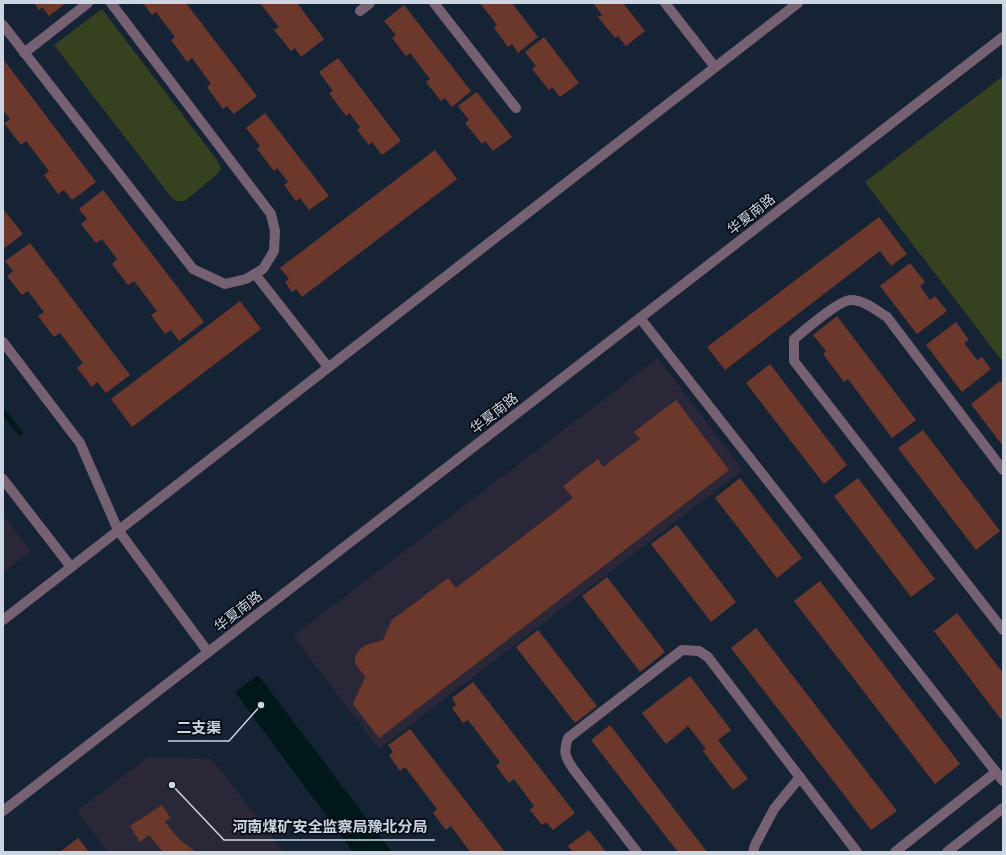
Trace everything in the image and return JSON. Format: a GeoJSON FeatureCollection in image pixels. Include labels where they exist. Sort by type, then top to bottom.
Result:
{"type":"FeatureCollection","features":[{"type":"Feature","properties":{"kind":"street"},"geometry":{"type":"LineString","coordinates":[[24,53],[88,3]]}},
{"type":"Feature","properties":{"kind":"street"},"geometry":{"type":"LineString","coordinates":[[3,25],[193,270],[225,284],[246,280],[263,269],[274,251],[276,231],[271,214],[111,3]]}},
{"type":"Feature","properties":{"kind":"street"},"geometry":{"type":"LineString","coordinates":[[360,10],[370,3]]}},
{"type":"Feature","properties":{"kind":"street"},"geometry":{"type":"LineString","coordinates":[[434,3],[516,108]]}},
{"type":"Feature","properties":{"kind":"street"},"geometry":{"type":"LineString","coordinates":[[665,3],[715,67]]}},
{"type":"Feature","properties":{"kind":"street"},"geometry":{"type":"LineString","coordinates":[[3,620],[798,3]]}},
{"type":"Feature","properties":{"kind":"street","name":"华夏南路"},"geometry":{"type":"LineString","coordinates":[[3,811],[1003,37]]}},
{"type":"Feature","properties":{"kind":"street"},"geometry":{"type":"LineString","coordinates":[[256,274],[328,367]]}},
{"type":"Feature","properties":{"kind":"street"},"geometry":{"type":"LineString","coordinates":[[1003,470],[887,317],[865,302],[850,299],[839,303],[794,339],[794,361],[1003,630]]}},
{"type":"Feature","properties":{"kind":"street"},"geometry":{"type":"LineString","coordinates":[[640,318],[1003,781]]}},
{"type":"Feature","properties":{"kind":"street"},"geometry":{"type":"LineString","coordinates":[[3,342],[80,443],[118,530],[208,652]]}},
{"type":"Feature","properties":{"kind":"street"},"geometry":{"type":"LineString","coordinates":[[3,479],[71,567]]}},
{"type":"Feature","properties":{"kind":"street"},"geometry":{"type":"LineString","coordinates":[[637,852],[566,760],[564,750],[568,738],[682,650],[699,652],[708,657],[857,852]]}},
{"type":"Feature","properties":{"kind":"street"},"geometry":{"type":"LineString","coordinates":[[895,852],[996,772]]}},
{"type":"Feature","properties":{"kind":"street"},"geometry":{"type":"LineString","coordinates":[[753,852],[755,845],[774,809],[800,777]]}},
{"type":"Feature","properties":{"kind":"street"},"geometry":{"type":"LineString","coordinates":[[947,852],[1003,808]]}},
{"type":"Feature","properties":{"kind":"shaded area"},"geometry":{"type":"Polygon","coordinates":[[[658,358],[743,470],[379,749],[293,636],[658,358]]]}},
{"type":"Feature","properties":{"kind":"shaded area"},"geometry":{"type":"Polygon","coordinates":[[[3,515],[31,551],[3,573],[3,515]]]}},
{"type":"Feature","properties":{"kind":"shaded area"},"geometry":{"type":"Polygon","coordinates":[[[258,675],[392,852],[353,852],[235,692],[258,675]]]}},
{"type":"Feature","properties":{"kind":"shaded area"},"geometry":{"type":"Polygon","coordinates":[[[148,757],[212,759],[284,852],[108,852],[77,811],[148,757]]]}},
{"type":"Feature","properties":{"kind":"green space"},"geometry":{"type":"Polygon","coordinates":[[[102,9],[217,160],[221,169],[185,201],[177,201],[171,197],[54,45],[102,9]]]}},
{"type":"Feature","properties":{"kind":"green space"},"geometry":{"type":"Polygon","coordinates":[[[1003,76],[1003,362],[865,182],[1003,76]]]}},
{"type":"Feature","properties":{"kind":"building"},"geometry":{"type":"Polygon","coordinates":[[[34,3],[66,3],[49,16],[42,7],[39,10],[34,3]]]}},
{"type":"Feature","properties":{"kind":"building"},"geometry":{"type":"Polygon","coordinates":[[[143,3],[186,3],[257,96],[234,114],[227,106],[223,109],[207,87],[211,84],[192,58],[187,62],[171,40],[175,37],[156,12],[152,15],[143,3]]]}},
{"type":"Feature","properties":{"kind":"building"},"geometry":{"type":"Polygon","coordinates":[[[260,3],[297,3],[324,39],[301,57],[295,48],[291,51],[274,30],[279,27],[260,3]]]}},
{"type":"Feature","properties":{"kind":"building"},"geometry":{"type":"Polygon","coordinates":[[[480,3],[512,3],[538,37],[518,53],[512,44],[508,47],[494,28],[497,25],[480,3]]]}},
{"type":"Feature","properties":{"kind":"building"},"geometry":{"type":"Polygon","coordinates":[[[593,3],[623,3],[645,31],[626,46],[618,36],[615,38],[598,17],[602,15],[593,3]]]}},
{"type":"Feature","properties":{"kind":"building"},"geometry":{"type":"Polygon","coordinates":[[[404,5],[471,91],[452,107],[445,98],[441,101],[426,82],[430,79],[410,53],[406,56],[392,38],[396,35],[384,21],[404,5]]]}},
{"type":"Feature","properties":{"kind":"building"},"geometry":{"type":"Polygon","coordinates":[[[544,37],[579,83],[560,97],[552,87],[549,90],[532,69],[536,66],[525,52],[544,37]]]}},
{"type":"Feature","properties":{"kind":"building"},"geometry":{"type":"Polygon","coordinates":[[[338,58],[401,141],[382,155],[372,142],[369,145],[357,130],[360,127],[349,113],[346,116],[329,93],[333,91],[319,72],[338,58]]]}},
{"type":"Feature","properties":{"kind":"building"},"geometry":{"type":"Polygon","coordinates":[[[3,59],[96,182],[72,200],[64,190],[58,194],[44,175],[49,171],[26,141],[21,145],[4,123],[10,119],[3,110],[3,59]]]}},
{"type":"Feature","properties":{"kind":"building"},"geometry":{"type":"Polygon","coordinates":[[[477,92],[512,137],[493,151],[485,141],[482,144],[465,123],[469,120],[458,106],[477,92]]]}},
{"type":"Feature","properties":{"kind":"building"},"geometry":{"type":"Polygon","coordinates":[[[265,113],[329,196],[309,210],[300,198],[296,201],[284,185],[288,182],[277,168],[274,171],[257,149],[260,146],[246,128],[265,113]]]}},
{"type":"Feature","properties":{"kind":"building"},"geometry":{"type":"Polygon","coordinates":[[[435,150],[457,179],[302,297],[296,289],[292,292],[285,282],[289,279],[280,268],[435,150]]]}},
{"type":"Feature","properties":{"kind":"building"},"geometry":{"type":"Polygon","coordinates":[[[103,190],[204,322],[179,341],[171,330],[165,334],[151,315],[157,311],[134,281],[128,285],[112,264],[117,259],[102,239],[96,243],[81,224],[87,219],[79,209],[103,190]]]}},
{"type":"Feature","properties":{"kind":"building"},"geometry":{"type":"Polygon","coordinates":[[[3,209],[23,234],[3,249],[3,209]]]}},
{"type":"Feature","properties":{"kind":"building"},"geometry":{"type":"Polygon","coordinates":[[[879,217],[907,254],[891,266],[880,251],[725,370],[707,347],[879,217]]]}},
{"type":"Feature","properties":{"kind":"building"},"geometry":{"type":"Polygon","coordinates":[[[30,243],[130,375],[106,393],[97,382],[92,387],[77,368],[83,363],[60,333],[54,337],[38,316],[44,312],[28,291],[22,295],[7,276],[13,271],[5,261],[30,243]]]}},
{"type":"Feature","properties":{"kind":"building"},"geometry":{"type":"Polygon","coordinates":[[[910,263],[925,282],[920,286],[930,300],[935,296],[947,311],[917,334],[880,286],[910,263]]]}},
{"type":"Feature","properties":{"kind":"building"},"geometry":{"type":"Polygon","coordinates":[[[240,301],[261,329],[132,427],[111,399],[240,301]]]}},
{"type":"Feature","properties":{"kind":"building"},"geometry":{"type":"Polygon","coordinates":[[[837,316],[916,420],[892,438],[848,379],[844,382],[823,354],[826,351],[813,335],[837,316]]]}},
{"type":"Feature","properties":{"kind":"building"},"geometry":{"type":"Polygon","coordinates":[[[956,322],[969,340],[964,343],[977,360],[982,357],[991,369],[962,392],[926,345],[956,322]]]}},
{"type":"Feature","properties":{"kind":"building"},"geometry":{"type":"Polygon","coordinates":[[[770,364],[847,465],[824,484],[746,383],[770,364]]]}},
{"type":"Feature","properties":{"kind":"building"},"geometry":{"type":"Polygon","coordinates":[[[1000,381],[1003,384],[1003,446],[971,404],[1000,381]]]}},
{"type":"Feature","properties":{"kind":"building"},"geometry":{"type":"Polygon","coordinates":[[[676,400],[729,470],[379,738],[353,704],[365,677],[355,663],[355,656],[361,648],[383,640],[392,620],[448,578],[456,588],[573,498],[563,486],[598,459],[603,467],[640,439],[634,432],[676,400]]]}},
{"type":"Feature","properties":{"kind":"building"},"geometry":{"type":"Polygon","coordinates":[[[923,430],[1000,531],[976,550],[898,448],[923,430]]]}},
{"type":"Feature","properties":{"kind":"building"},"geometry":{"type":"Polygon","coordinates":[[[740,478],[802,558],[777,578],[715,498],[740,478]]]}},
{"type":"Feature","properties":{"kind":"building"},"geometry":{"type":"Polygon","coordinates":[[[858,478],[935,579],[911,597],[834,496],[858,478]]]}},
{"type":"Feature","properties":{"kind":"building"},"geometry":{"type":"Polygon","coordinates":[[[677,525],[736,602],[711,622],[651,544],[677,525]]]}},
{"type":"Feature","properties":{"kind":"building"},"geometry":{"type":"Polygon","coordinates":[[[607,577],[665,652],[640,672],[582,596],[607,577]]]}},
{"type":"Feature","properties":{"kind":"building"},"geometry":{"type":"Polygon","coordinates":[[[820,581],[960,764],[935,784],[794,601],[820,581]]]}},
{"type":"Feature","properties":{"kind":"building"},"geometry":{"type":"Polygon","coordinates":[[[957,613],[1003,673],[1003,722],[934,631],[957,613]]]}},
{"type":"Feature","properties":{"kind":"building"},"geometry":{"type":"Polygon","coordinates":[[[756,628],[897,811],[871,830],[731,648],[756,628]]]}},
{"type":"Feature","properties":{"kind":"building"},"geometry":{"type":"Polygon","coordinates":[[[538,630],[597,706],[575,723],[516,647],[538,630]]]}},
{"type":"Feature","properties":{"kind":"building"},"geometry":{"type":"Polygon","coordinates":[[[690,676],[731,730],[718,740],[748,779],[733,790],[703,751],[706,749],[688,726],[666,744],[642,713],[690,676]]]}},
{"type":"Feature","properties":{"kind":"building"},"geometry":{"type":"Polygon","coordinates":[[[473,682],[575,813],[553,830],[546,822],[542,825],[530,810],[534,806],[514,779],[509,783],[496,766],[500,762],[468,720],[463,723],[452,708],[456,705],[452,698],[473,682]]]}},
{"type":"Feature","properties":{"kind":"building"},"geometry":{"type":"Polygon","coordinates":[[[610,725],[707,852],[678,852],[591,740],[610,725]]]}},
{"type":"Feature","properties":{"kind":"building"},"geometry":{"type":"Polygon","coordinates":[[[410,729],[505,852],[470,852],[451,826],[446,830],[433,813],[437,809],[405,767],[400,771],[389,755],[393,752],[388,745],[410,729]]]}},
{"type":"Feature","properties":{"kind":"building"},"geometry":{"type":"Polygon","coordinates":[[[162,805],[170,818],[165,822],[179,839],[196,852],[163,852],[149,835],[140,842],[130,826],[162,805]]]}},
{"type":"Feature","properties":{"kind":"building"},"geometry":{"type":"Polygon","coordinates":[[[589,830],[606,852],[573,852],[568,846],[589,830]]]}},
{"type":"Feature","properties":{"kind":"building"},"geometry":{"type":"Polygon","coordinates":[[[78,838],[89,852],[60,852],[78,838]]]}},
{"type":"Feature","properties":{"kind":"waterway"},"geometry":{"type":"LineString","coordinates":[[3,411],[20,433]]}},
{"type":"Feature","properties":{"kind":"place","name":"二支渠"},"geometry":{"type":"Point","coordinates":[261,705]}},
{"type":"Feature","properties":{"kind":"place","name":"河南煤矿安全监察局豫北分局"},"geometry":{"type":"Point","coordinates":[172,785]}}]}
